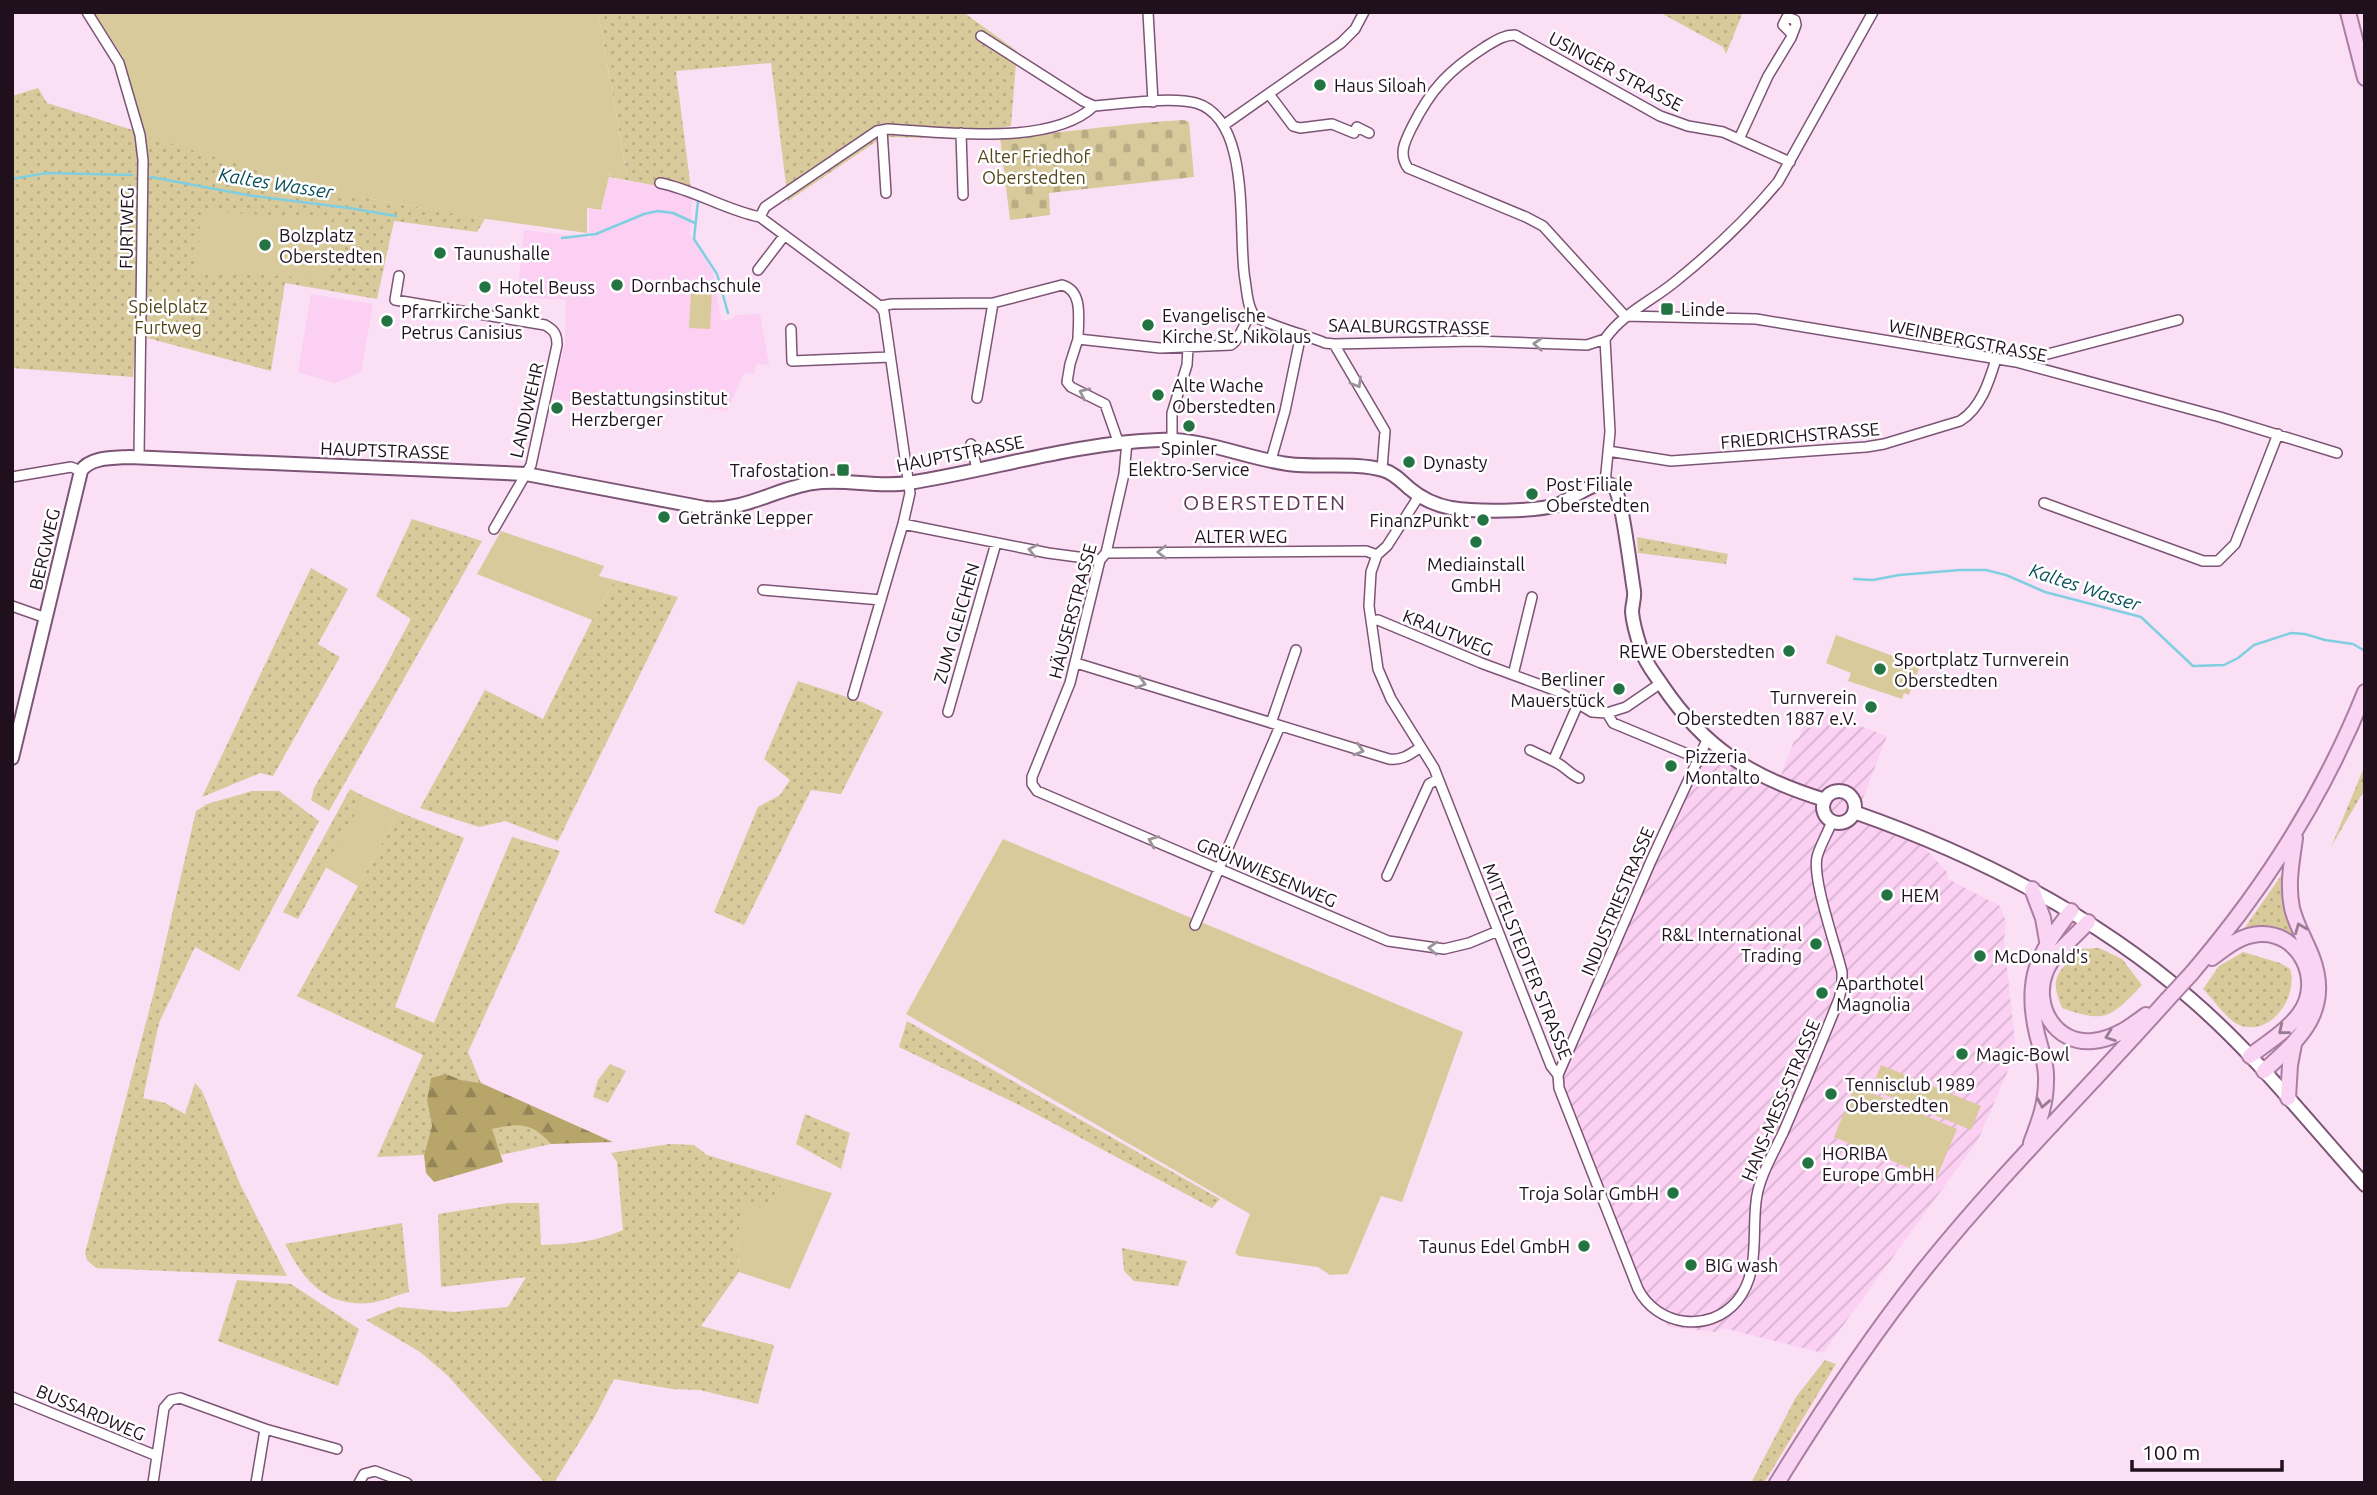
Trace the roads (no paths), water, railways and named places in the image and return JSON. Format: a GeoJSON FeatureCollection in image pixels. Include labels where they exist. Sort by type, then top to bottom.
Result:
{"type":"FeatureCollection","features":[{"type":"Feature","properties":{"kind":"main road"},"geometry":{"type":"LineString","coordinates":[[2348,12],[2365,78]]}},
{"type":"Feature","properties":{"kind":"main road"},"geometry":{"type":"LineString","coordinates":[[1777,1483],[1855,1361],[1955,1233],[2191,974],[2241,912],[2278,861],[2319,794],[2365,692]]}},
{"type":"Feature","properties":{"kind":"main road"},"geometry":{"type":"LineString","coordinates":[[2264,1070],[2294,1044],[2312,1017],[2319,987],[2312,958],[2293,911],[2290,894],[2296,830]]}},
{"type":"Feature","properties":{"kind":"main road"},"geometry":{"type":"LineString","coordinates":[[2032,889],[2043,918],[2047,941]]}},
{"type":"Feature","properties":{"kind":"main road"},"geometry":{"type":"LineString","coordinates":[[2028,1150],[2044,1108],[2047,1079],[2032,994],[2037,967],[2047,941],[2071,911]]}},
{"type":"Feature","properties":{"kind":"main road"},"geometry":{"type":"LineString","coordinates":[[2088,922],[2046,970],[2041,993],[2042,1007],[2055,1027],[2064,1035],[2077,1040],[2091,1042],[2106,1039],[2125,1030],[2167,1000]]}},
{"type":"Feature","properties":{"kind":"main road"},"geometry":{"type":"LineString","coordinates":[[2191,974],[2245,936],[2274,935],[2297,949],[2309,973],[2307,999],[2301,1012],[2291,1023],[2250,1056]]}},
{"type":"Feature","properties":{"kind":"main road"},"geometry":{"type":"LineString","coordinates":[[2288,1098],[2294,1044]]}},
{"type":"Feature","properties":{"kind":"street","name":"FURTWEG"},"geometry":{"type":"LineString","coordinates":[[87,12],[117,57],[140,135],[143,160],[139,457]]}},
{"type":"Feature","properties":{"kind":"street"},"geometry":{"type":"LineString","coordinates":[[1148,12],[1153,102]]}},
{"type":"Feature","properties":{"kind":"street"},"geometry":{"type":"LineString","coordinates":[[1224,125],[1340,43],[1355,29],[1364,12]]}},
{"type":"Feature","properties":{"kind":"street"},"geometry":{"type":"LineString","coordinates":[[1825,800],[1772,781],[1724,753],[1687,720],[1647,664],[1632,609],[1635,600],[1620,503],[1614,488],[1605,483],[1610,432],[1605,339],[1625,316],[1654,299],[1702,259],[1764,198],[1790,162],[1873,12]]}},
{"type":"Feature","properties":{"kind":"street"},"geometry":{"type":"LineString","coordinates":[[1739,139],[1768,76],[1792,34]]}},
{"type":"Feature","properties":{"kind":"street","name":"USINGER STRASSE"},"geometry":{"type":"LineString","coordinates":[[1625,316],[1543,226],[1408,168],[1403,147],[1432,92],[1442,79],[1463,61],[1503,37],[1515,35],[1660,116],[1688,126],[1714,130],[1790,162]]}},
{"type":"Feature","properties":{"kind":"street"},"geometry":{"type":"LineString","coordinates":[[981,36],[1094,106],[1153,102],[1197,104],[1211,112],[1224,125],[1236,160],[1242,264],[1252,313],[1243,326],[1239,340],[1231,345],[1188,348],[1142,347],[1078,339]]}},
{"type":"Feature","properties":{"kind":"street"},"geometry":{"type":"LineString","coordinates":[[1269,94],[1293,126],[1332,124],[1354,134],[1357,127],[1369,133]]}},
{"type":"Feature","properties":{"kind":"street"},"geometry":{"type":"LineString","coordinates":[[760,217],[765,207],[873,133],[882,130],[997,133],[1053,128],[1082,115],[1094,106]]}},
{"type":"Feature","properties":{"kind":"street"},"geometry":{"type":"LineString","coordinates":[[882,130],[886,193]]}},
{"type":"Feature","properties":{"kind":"street"},"geometry":{"type":"LineString","coordinates":[[961,133],[963,195]]}},
{"type":"Feature","properties":{"kind":"street"},"geometry":{"type":"LineString","coordinates":[[660,183],[760,217],[880,306],[884,313],[909,483],[909,499],[853,695]]}},
{"type":"Feature","properties":{"kind":"street"},"geometry":{"type":"LineString","coordinates":[[758,270],[784,236]]}},
{"type":"Feature","properties":{"kind":"street","name":"LANDWEHR"},"geometry":{"type":"LineString","coordinates":[[399,276],[395,300],[545,325],[556,334],[557,345],[531,465],[526,474]]}},
{"type":"Feature","properties":{"kind":"street"},"geometry":{"type":"LineString","coordinates":[[880,306],[993,303],[1062,285],[1071,288],[1076,295],[1078,339],[1067,382],[1071,387],[1105,404],[1123,443]]}},
{"type":"Feature","properties":{"kind":"street"},"geometry":{"type":"LineString","coordinates":[[977,398],[993,303]]}},
{"type":"Feature","properties":{"kind":"street","name":"SAALBURGSTRASSE"},"geometry":{"type":"LineString","coordinates":[[1252,313],[1301,334],[1334,344],[1475,341],[1587,345],[1605,339]]}},
{"type":"Feature","properties":{"kind":"street","name":"WEINBERGSTRASSE"},"geometry":{"type":"LineString","coordinates":[[1625,316],[1756,319],[2016,362],[2278,434],[2337,453]]}},
{"type":"Feature","properties":{"kind":"street"},"geometry":{"type":"LineString","coordinates":[[2016,362],[2178,320]]}},
{"type":"Feature","properties":{"kind":"street"},"geometry":{"type":"LineString","coordinates":[[791,329],[792,361],[890,357]]}},
{"type":"Feature","properties":{"kind":"street"},"geometry":{"type":"LineString","coordinates":[[1271,460],[1285,411],[1301,334]]}},
{"type":"Feature","properties":{"kind":"street"},"geometry":{"type":"LineString","coordinates":[[1334,344],[1381,422],[1386,436],[1382,470]]}},
{"type":"Feature","properties":{"kind":"street"},"geometry":{"type":"LineString","coordinates":[[1172,440],[1172,413],[1187,365],[1188,348]]}},
{"type":"Feature","properties":{"kind":"street","name":"FRIEDRICHSTRASSE"},"geometry":{"type":"LineString","coordinates":[[1608,451],[1671,461],[1884,444],[1959,421],[1967,416],[1985,389],[1996,359]]}},
{"type":"Feature","properties":{"kind":"street"},"geometry":{"type":"LineString","coordinates":[[2044,503],[2203,561],[2218,561],[2235,544],[2278,434]]}},
{"type":"Feature","properties":{"kind":"street","name":"HAUPTSTRASSE"},"geometry":{"type":"LineString","coordinates":[[14,475],[71,467],[81,471],[83,466],[93,461],[139,457],[526,474],[715,509],[731,507],[814,483],[909,483],[1046,455],[1123,443],[1172,440],[1196,442],[1308,466],[1368,466],[1390,472],[1419,496],[1456,509],[1534,510],[1559,504],[1592,486],[1605,483]]}},
{"type":"Feature","properties":{"kind":"street","name":"HÄUSERSTRASSE"},"geometry":{"type":"LineString","coordinates":[[1032,784],[1032,777],[1076,663],[1124,474],[1123,443]]}},
{"type":"Feature","properties":{"kind":"street"},"geometry":{"type":"LineString","coordinates":[[971,444],[977,469]]}},
{"type":"Feature","properties":{"kind":"street","name":"BERGWEG"},"geometry":{"type":"LineString","coordinates":[[13,754],[81,471]]}},
{"type":"Feature","properties":{"kind":"street"},"geometry":{"type":"LineString","coordinates":[[494,529],[526,474]]}},
{"type":"Feature","properties":{"kind":"street","name":"MITTELSTEDTER STRASSE"},"geometry":{"type":"LineString","coordinates":[[1419,496],[1387,547],[1377,555],[1371,572],[1368,594],[1381,678],[1438,779],[1550,1066],[1558,1075],[1559,1088],[1585,1159],[1638,1289],[1651,1309]]}},
{"type":"Feature","properties":{"kind":"street","name":"ALTER WEG"},"geometry":{"type":"LineString","coordinates":[[903,524],[996,543],[1103,557],[1366,551],[1377,555]]}},
{"type":"Feature","properties":{"kind":"street","name":"ZUM GLEICHEN"},"geometry":{"type":"LineString","coordinates":[[948,712],[996,543]]}},
{"type":"Feature","properties":{"kind":"street"},"geometry":{"type":"LineString","coordinates":[[763,590],[881,600]]}},
{"type":"Feature","properties":{"kind":"street","name":"KRAUTWEG"},"geometry":{"type":"LineString","coordinates":[[1513,675],[1531,597]]}},
{"type":"Feature","properties":{"kind":"street"},"geometry":{"type":"LineString","coordinates":[[12,606],[46,618]]}},
{"type":"Feature","properties":{"kind":"street","name":"KRAUTWEG"},"geometry":{"type":"LineString","coordinates":[[1371,621],[1378,620],[1450,651],[1557,691],[1592,712],[1607,713],[1613,723],[1697,758]]}},
{"type":"Feature","properties":{"kind":"street"},"geometry":{"type":"LineString","coordinates":[[1195,925],[1276,724],[1296,650]]}},
{"type":"Feature","properties":{"kind":"street"},"geometry":{"type":"LineString","coordinates":[[1076,663],[1389,759],[1405,758],[1421,747]]}},
{"type":"Feature","properties":{"kind":"street"},"geometry":{"type":"LineString","coordinates":[[1607,713],[1626,707],[1661,683]]}},
{"type":"Feature","properties":{"kind":"street"},"geometry":{"type":"LineString","coordinates":[[1553,761],[1578,704]]}},
{"type":"Feature","properties":{"kind":"street","name":"INDUSTRIESTRASSE"},"geometry":{"type":"LineString","coordinates":[[1558,1075],[1707,740]]}},
{"type":"Feature","properties":{"kind":"street"},"geometry":{"type":"LineString","coordinates":[[1530,750],[1563,765],[1567,772],[1579,778]]}},
{"type":"Feature","properties":{"kind":"street"},"geometry":{"type":"LineString","coordinates":[[1387,876],[1429,784],[1438,779]]}},
{"type":"Feature","properties":{"kind":"street","name":"GRÜNWIESENWEG"},"geometry":{"type":"LineString","coordinates":[[1032,784],[1037,791],[1388,942],[1444,949],[1469,943],[1498,931]]}},
{"type":"Feature","properties":{"kind":"street"},"geometry":{"type":"LineString","coordinates":[[1832,793],[1847,793],[1854,801],[1854,812],[1846,822],[1832,821],[1824,812],[1825,800],[1832,793]]}},
{"type":"Feature","properties":{"kind":"street"},"geometry":{"type":"LineString","coordinates":[[1854,812],[1942,844],[2032,889],[2088,922],[2183,992],[2264,1070],[2365,1185]]}},
{"type":"Feature","properties":{"kind":"street","name":"HANS-MESS-STRASSE"},"geometry":{"type":"LineString","coordinates":[[1651,1309],[1673,1319],[1686,1321],[1718,1315],[1737,1301],[1750,1274],[1756,1233],[1757,1195],[1831,1019],[1842,986],[1840,964],[1817,873],[1818,857],[1832,821]]}},
{"type":"Feature","properties":{"kind":"street","name":"BUSSARDWEG"},"geometry":{"type":"LineString","coordinates":[[12,1397],[157,1456]]}},
{"type":"Feature","properties":{"kind":"street"},"geometry":{"type":"LineString","coordinates":[[153,1483],[164,1408],[171,1400],[187,1399],[265,1429],[337,1448]]}},
{"type":"Feature","properties":{"kind":"street"},"geometry":{"type":"LineString","coordinates":[[256,1483],[265,1429]]}},
{"type":"Feature","properties":{"kind":"street"},"geometry":{"type":"LineString","coordinates":[[359,1483],[364,1474],[375,1471],[407,1483]]}},
{"type":"Feature","properties":{"kind":"waterway","name":"Kaltes Wasser"},"geometry":{"type":"LineString","coordinates":[[12,179],[46,173],[132,175]]}},
{"type":"Feature","properties":{"kind":"waterway","name":"Kaltes Wasser"},"geometry":{"type":"LineString","coordinates":[[151,177],[247,195],[396,216]]}},
{"type":"Feature","properties":{"kind":"waterway","name":"Kaltes Wasser"},"geometry":{"type":"LineString","coordinates":[[698,201],[694,239],[717,274],[728,313]]}},
{"type":"Feature","properties":{"kind":"waterway","name":"Kaltes Wasser"},"geometry":{"type":"LineString","coordinates":[[562,238],[596,234],[658,211],[673,213],[695,223]]}},
{"type":"Feature","properties":{"kind":"waterway","name":"Kaltes Wasser"},"geometry":{"type":"LineString","coordinates":[[1854,579],[1873,580],[1960,570],[1986,570],[2006,575],[2045,592],[2141,617],[2193,666],[2224,665],[2254,645],[2291,633],[2353,644],[2365,651]]}},
{"type":"Feature","properties":{"kind":"place","name":"Haus Siloah"},"geometry":{"type":"Point","coordinates":[1320,85]}},
{"type":"Feature","properties":{"kind":"place","name":"Bolzplatz Oberstedten"},"geometry":{"type":"Point","coordinates":[265,245]}},
{"type":"Feature","properties":{"kind":"place","name":"Taunushalle"},"geometry":{"type":"Point","coordinates":[440,253]}},
{"type":"Feature","properties":{"kind":"place","name":"Dornbachschule"},"geometry":{"type":"Point","coordinates":[617,285]}},
{"type":"Feature","properties":{"kind":"place","name":"Hotel Beuss"},"geometry":{"type":"Point","coordinates":[485,287]}},
{"type":"Feature","properties":{"kind":"place","name":"Linde"},"geometry":{"type":"Point","coordinates":[1667,309]}},
{"type":"Feature","properties":{"kind":"place","name":"Pfarrkirche Sankt Petrus Canisius"},"geometry":{"type":"Point","coordinates":[387,321]}},
{"type":"Feature","properties":{"kind":"place","name":"Evangelische Kirche St. Nikolaus"},"geometry":{"type":"Point","coordinates":[1148,325]}},
{"type":"Feature","properties":{"kind":"place","name":"Alte Wache Oberstedten"},"geometry":{"type":"Point","coordinates":[1158,395]}},
{"type":"Feature","properties":{"kind":"place","name":"Bestattungsinstitut Herzberger"},"geometry":{"type":"Point","coordinates":[557,408]}},
{"type":"Feature","properties":{"kind":"place","name":"Spinler Elektro-Service"},"geometry":{"type":"Point","coordinates":[1189,426]}},
{"type":"Feature","properties":{"kind":"place","name":"Dynasty"},"geometry":{"type":"Point","coordinates":[1409,462]}},
{"type":"Feature","properties":{"kind":"place","name":"Trafostation"},"geometry":{"type":"Point","coordinates":[843,470]}},
{"type":"Feature","properties":{"kind":"place","name":"Post Filiale Oberstedten"},"geometry":{"type":"Point","coordinates":[1532,494]}},
{"type":"Feature","properties":{"kind":"place","name":"Getränke Lepper"},"geometry":{"type":"Point","coordinates":[664,517]}},
{"type":"Feature","properties":{"kind":"place","name":"FinanzPunkt"},"geometry":{"type":"Point","coordinates":[1483,520]}},
{"type":"Feature","properties":{"kind":"place","name":"Mediainstall GmbH"},"geometry":{"type":"Point","coordinates":[1476,542]}},
{"type":"Feature","properties":{"kind":"place","name":"REWE Oberstedten"},"geometry":{"type":"Point","coordinates":[1789,651]}},
{"type":"Feature","properties":{"kind":"place","name":"Sportplatz Turnverein Oberstedten"},"geometry":{"type":"Point","coordinates":[1880,669]}},
{"type":"Feature","properties":{"kind":"place","name":"Berliner Mauerstück"},"geometry":{"type":"Point","coordinates":[1619,689]}},
{"type":"Feature","properties":{"kind":"place","name":"Turnverein Oberstedten 1887 e.V."},"geometry":{"type":"Point","coordinates":[1871,707]}},
{"type":"Feature","properties":{"kind":"place","name":"Pizzeria Montalto"},"geometry":{"type":"Point","coordinates":[1671,766]}},
{"type":"Feature","properties":{"kind":"place","name":"HEM"},"geometry":{"type":"Point","coordinates":[1887,895]}},
{"type":"Feature","properties":{"kind":"place","name":"R&L International Trading"},"geometry":{"type":"Point","coordinates":[1816,944]}},
{"type":"Feature","properties":{"kind":"place","name":"McDonald's"},"geometry":{"type":"Point","coordinates":[1980,956]}},
{"type":"Feature","properties":{"kind":"place","name":"Aparthotel Magnolia"},"geometry":{"type":"Point","coordinates":[1822,993]}},
{"type":"Feature","properties":{"kind":"place","name":"Magic-Bowl"},"geometry":{"type":"Point","coordinates":[1962,1054]}},
{"type":"Feature","properties":{"kind":"place","name":"Tennisclub 1989 Oberstedten"},"geometry":{"type":"Point","coordinates":[1831,1094]}},
{"type":"Feature","properties":{"kind":"place","name":"HORIBA Europe GmbH"},"geometry":{"type":"Point","coordinates":[1808,1163]}},
{"type":"Feature","properties":{"kind":"place","name":"Troja Solar GmbH"},"geometry":{"type":"Point","coordinates":[1673,1193]}},
{"type":"Feature","properties":{"kind":"place","name":"Taunus Edel GmbH"},"geometry":{"type":"Point","coordinates":[1584,1246]}},
{"type":"Feature","properties":{"kind":"place","name":"BIG wash"},"geometry":{"type":"Point","coordinates":[1691,1265]}},
{"type":"Feature","properties":{"kind":"district","name":"OBERSTEDTEN"},"geometry":{"type":"Point","coordinates":[1265,502]}},
{"type":"Feature","properties":{"kind":"park label","name":"Alter Friedhof Oberstedten"},"geometry":{"type":"Point","coordinates":[1034,166]}},
{"type":"Feature","properties":{"kind":"park label","name":"Spielplatz Furtweg"},"geometry":{"type":"Point","coordinates":[168,316]}}]}
